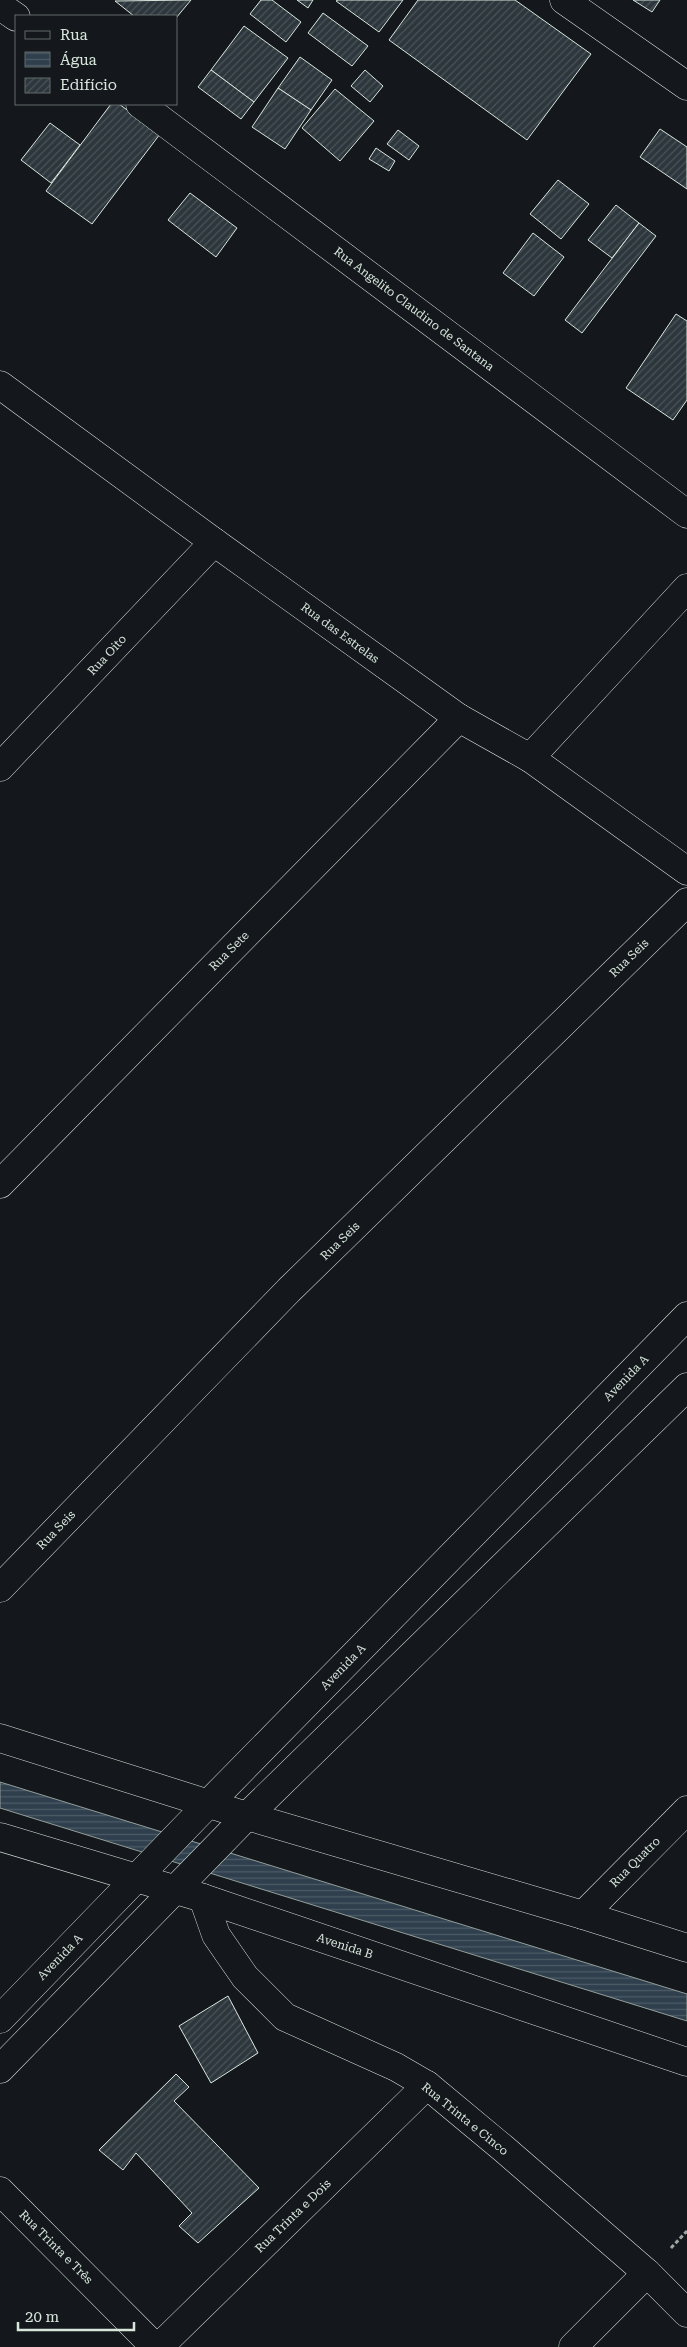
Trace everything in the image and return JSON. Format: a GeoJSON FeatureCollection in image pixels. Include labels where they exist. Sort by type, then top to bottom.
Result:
{"type":"FeatureCollection","features":[{"type":"Feature","properties":{"kind":"street"},"geometry":{"type":"LineString","coordinates":[[564,0],[687,86]]}},
{"type":"Feature","properties":{"kind":"street"},"geometry":{"type":"LineString","coordinates":[[0,6],[15,16]]}},
{"type":"Feature","properties":{"kind":"street","name":"Rua Angelito Claudino de Santana"},"geometry":{"type":"LineString","coordinates":[[141,105],[687,514]]}},
{"type":"Feature","properties":{"kind":"street","name":"Rua das Estrelas"},"geometry":{"type":"LineString","coordinates":[[0,385],[459,718],[530,758],[687,871]]}},
{"type":"Feature","properties":{"kind":"street","name":"Rua Oito"},"geometry":{"type":"LineString","coordinates":[[0,767],[214,542]]}},
{"type":"Feature","properties":{"kind":"street"},"geometry":{"type":"LineString","coordinates":[[530,758],[687,588]]}},
{"type":"Feature","properties":{"kind":"street","name":"Rua Sete"},"geometry":{"type":"LineString","coordinates":[[0,1184],[459,718]]}},
{"type":"Feature","properties":{"kind":"street","name":"Rua Seis"},"geometry":{"type":"LineString","coordinates":[[0,1588],[289,1290],[687,902]]}},
{"type":"Feature","properties":{"kind":"street","name":"Avenida A"},"geometry":{"type":"LineString","coordinates":[[0,2019],[687,1316]]}},
{"type":"Feature","properties":{"kind":"street"},"geometry":{"type":"LineString","coordinates":[[0,2069],[186,1891],[243,1821],[687,1387]]}},
{"type":"Feature","properties":{"kind":"street"},"geometry":{"type":"LineString","coordinates":[[0,1738],[243,1821],[583,1915],[687,1948]]}},
{"type":"Feature","properties":{"kind":"street","name":"Rua Quatro"},"geometry":{"type":"LineString","coordinates":[[583,1915],[687,1810]]}},
{"type":"Feature","properties":{"kind":"street","name":"Avenida B"},"geometry":{"type":"LineString","coordinates":[[0,1837],[140,1876],[186,1891],[687,2062]]}},
{"type":"Feature","properties":{"kind":"street","name":"Rua Trinta e Cinco"},"geometry":{"type":"LineString","coordinates":[[186,1891],[245,1977],[285,2017],[396,2068],[426,2086],[504,2149],[647,2273],[687,2313]]}},
{"type":"Feature","properties":{"kind":"street","name":"Rua Trinta e Dois"},"geometry":{"type":"LineString","coordinates":[[159,2347],[426,2086]]}},
{"type":"Feature","properties":{"kind":"street","name":"Rua Trinta e Três"},"geometry":{"type":"LineString","coordinates":[[0,2190],[154,2347]]}},
{"type":"Feature","properties":{"kind":"street"},"geometry":{"type":"LineString","coordinates":[[573,2347],[647,2273]]}},
{"type":"Feature","properties":{"kind":"water"},"geometry":{"type":"Polygon","coordinates":[[[0,1782],[687,1994],[687,2021],[0,1808],[0,1782]]]}},
{"type":"Feature","properties":{"kind":"building"},"geometry":{"type":"Polygon","coordinates":[[[191,0],[178,16],[133,15],[115,1],[191,0]]]}},
{"type":"Feature","properties":{"kind":"building"},"geometry":{"type":"Polygon","coordinates":[[[261,0],[272,0],[301,22],[286,42],[250,14],[261,0]]]}},
{"type":"Feature","properties":{"kind":"building"},"geometry":{"type":"Polygon","coordinates":[[[297,0],[313,0],[308,8],[297,0]]]}},
{"type":"Feature","properties":{"kind":"building"},"geometry":{"type":"Polygon","coordinates":[[[403,0],[379,32],[336,1],[403,0]]]}},
{"type":"Feature","properties":{"kind":"building"},"geometry":{"type":"Polygon","coordinates":[[[418,0],[515,0],[591,54],[527,140],[389,40],[418,0]]]}},
{"type":"Feature","properties":{"kind":"building"},"geometry":{"type":"Polygon","coordinates":[[[633,0],[660,0],[652,12],[633,0]]]}},
{"type":"Feature","properties":{"kind":"building"},"geometry":{"type":"Polygon","coordinates":[[[323,13],[368,46],[352,66],[308,33],[323,13]]]}},
{"type":"Feature","properties":{"kind":"building"},"geometry":{"type":"Polygon","coordinates":[[[244,26],[288,58],[254,102],[211,70],[244,26]]]}},
{"type":"Feature","properties":{"kind":"building"},"geometry":{"type":"Polygon","coordinates":[[[300,57],[332,80],[311,110],[278,88],[300,57]]]}},
{"type":"Feature","properties":{"kind":"building"},"geometry":{"type":"Polygon","coordinates":[[[211,70],[254,102],[241,119],[198,87],[211,70]]]}},
{"type":"Feature","properties":{"kind":"building"},"geometry":{"type":"Polygon","coordinates":[[[365,70],[383,86],[370,102],[351,86],[365,70]]]}},
{"type":"Feature","properties":{"kind":"building"},"geometry":{"type":"Polygon","coordinates":[[[278,88],[311,110],[285,149],[252,127],[278,88]]]}},
{"type":"Feature","properties":{"kind":"building"},"geometry":{"type":"Polygon","coordinates":[[[335,89],[374,121],[340,161],[302,128],[335,89]]]}},
{"type":"Feature","properties":{"kind":"building"},"geometry":{"type":"Polygon","coordinates":[[[110,105],[120,105],[160,134],[92,224],[46,191],[110,105]]]}},
{"type":"Feature","properties":{"kind":"building"},"geometry":{"type":"Polygon","coordinates":[[[50,123],[80,145],[51,183],[21,160],[50,123]]]}},
{"type":"Feature","properties":{"kind":"building"},"geometry":{"type":"Polygon","coordinates":[[[660,129],[687,147],[687,189],[640,157],[660,129]]]}},
{"type":"Feature","properties":{"kind":"building"},"geometry":{"type":"Polygon","coordinates":[[[398,130],[419,146],[409,160],[387,144],[398,130]]]}},
{"type":"Feature","properties":{"kind":"building"},"geometry":{"type":"Polygon","coordinates":[[[376,148],[395,161],[389,171],[369,159],[376,148]]]}},
{"type":"Feature","properties":{"kind":"building"},"geometry":{"type":"Polygon","coordinates":[[[558,180],[589,204],[561,239],[530,214],[558,180]]]}},
{"type":"Feature","properties":{"kind":"building"},"geometry":{"type":"Polygon","coordinates":[[[190,193],[237,228],[216,257],[168,220],[190,193]]]}},
{"type":"Feature","properties":{"kind":"building"},"geometry":{"type":"Polygon","coordinates":[[[616,205],[639,223],[612,258],[588,240],[616,205]]]}},
{"type":"Feature","properties":{"kind":"building"},"geometry":{"type":"Polygon","coordinates":[[[639,223],[656,236],[582,333],[565,320],[639,223]]]}},
{"type":"Feature","properties":{"kind":"building"},"geometry":{"type":"Polygon","coordinates":[[[533,233],[564,257],[534,296],[503,273],[533,233]]]}},
{"type":"Feature","properties":{"kind":"building"},"geometry":{"type":"Polygon","coordinates":[[[676,314],[687,321],[687,400],[673,420],[626,388],[676,314]]]}},
{"type":"Feature","properties":{"kind":"building"},"geometry":{"type":"Polygon","coordinates":[[[228,1996],[258,2053],[211,2083],[179,2026],[228,1996]]]}},
{"type":"Feature","properties":{"kind":"building"},"geometry":{"type":"Polygon","coordinates":[[[176,2074],[189,2087],[174,2101],[259,2188],[198,2243],[179,2226],[192,2213],[136,2153],[123,2170],[99,2150],[176,2074]]]}}]}
